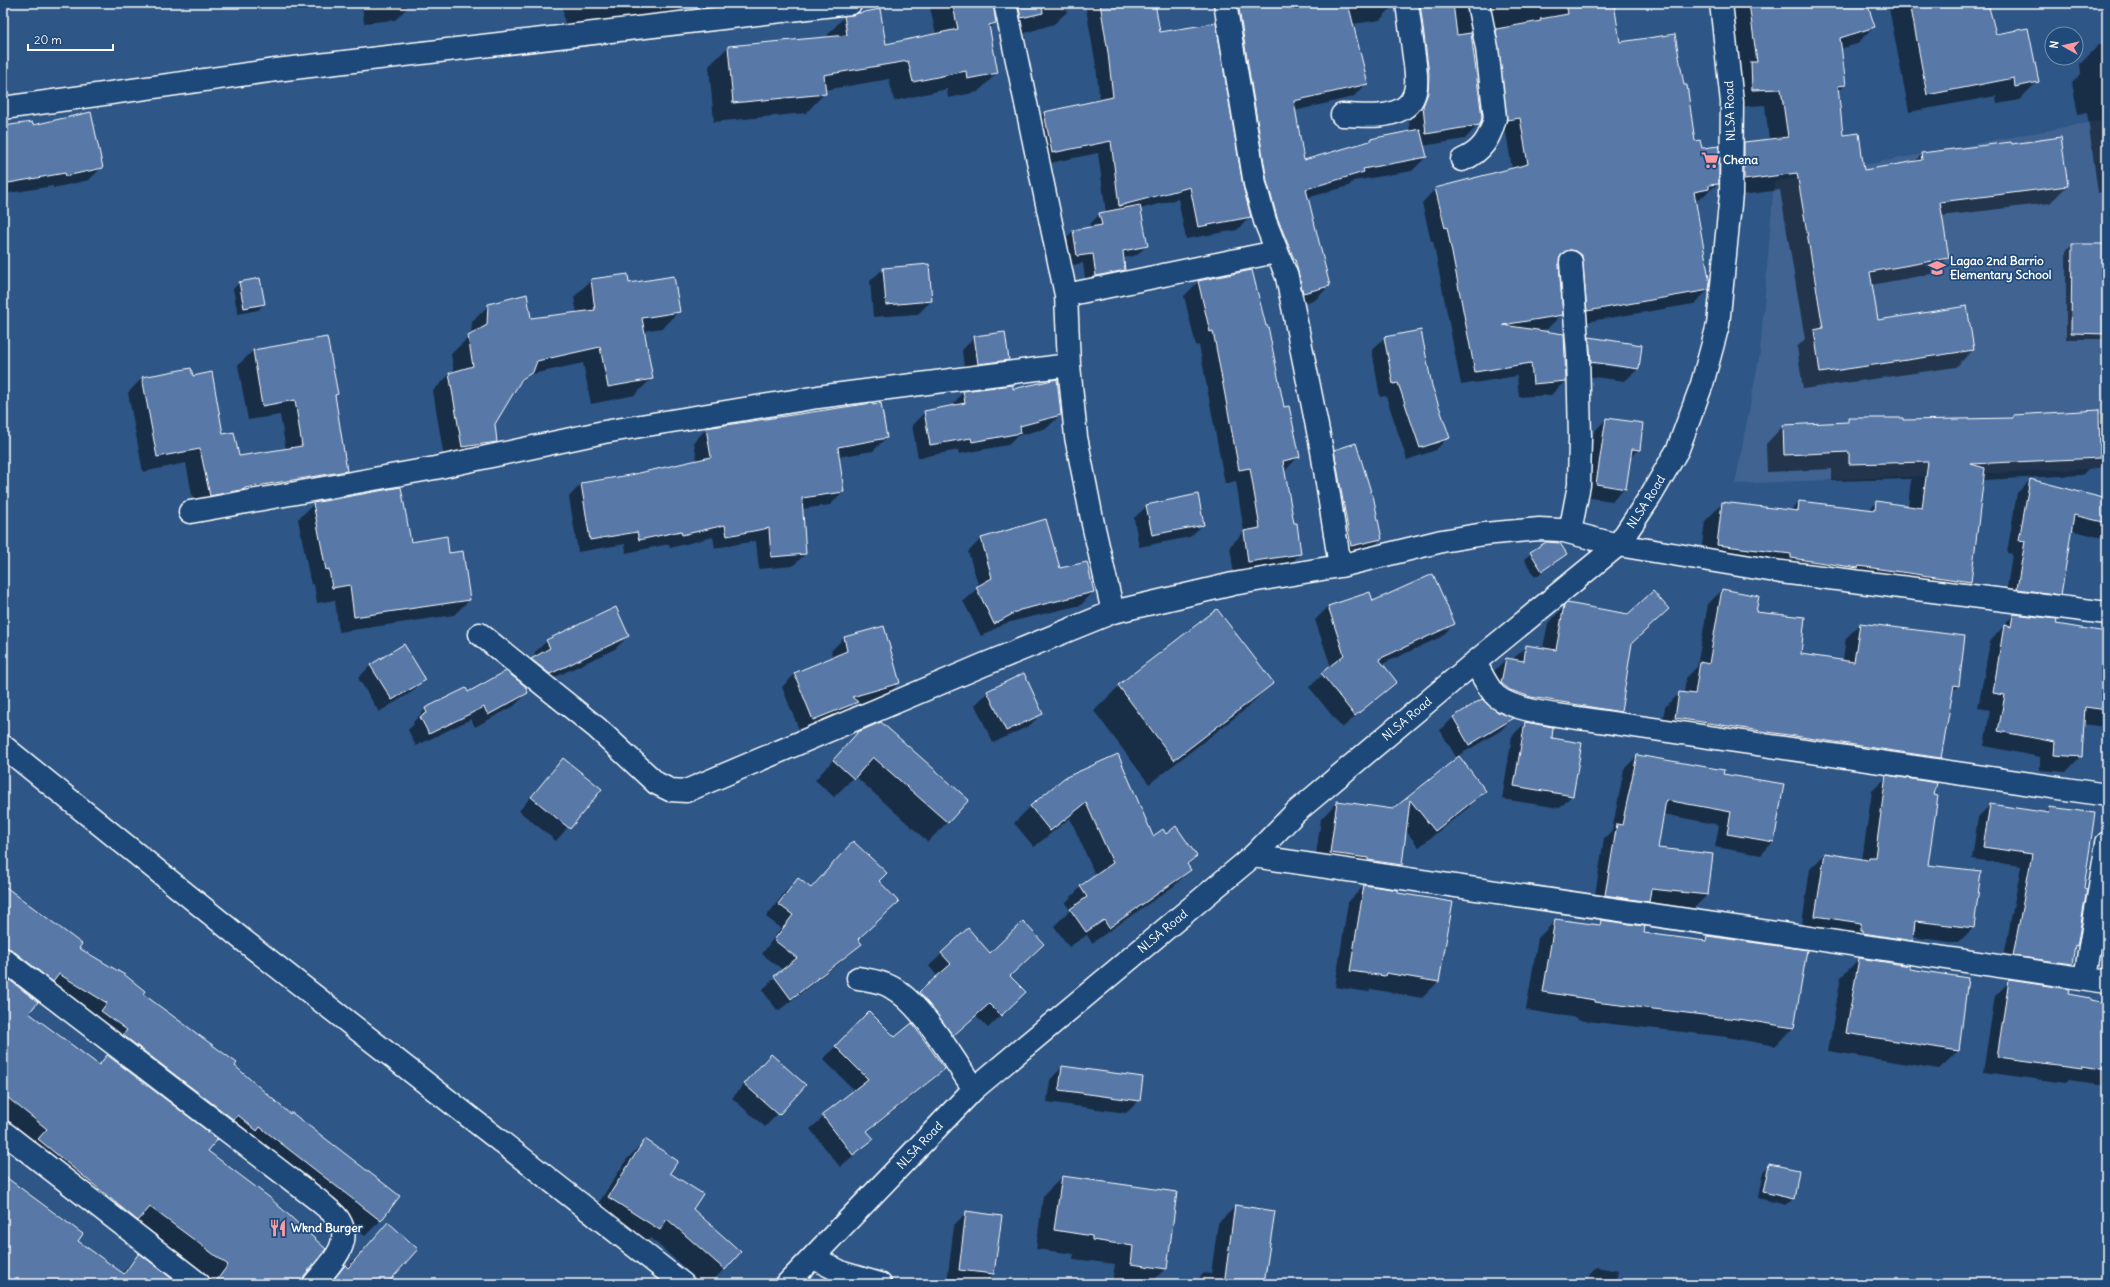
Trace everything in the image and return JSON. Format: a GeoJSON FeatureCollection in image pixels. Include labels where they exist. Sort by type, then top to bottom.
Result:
{"type":"FeatureCollection","features":[{"type":"Feature","properties":{"kind":"street"},"geometry":{"type":"LineString","coordinates":[[3,108],[276,70],[851,3]]}},
{"type":"Feature","properties":{"kind":"street"},"geometry":{"type":"LineString","coordinates":[[1005,3],[1066,295],[1068,365],[1076,437],[1093,524],[1113,612]]}},
{"type":"Feature","properties":{"kind":"street"},"geometry":{"type":"LineString","coordinates":[[1225,3],[1255,184],[1265,221],[1287,277],[1299,331],[1322,450],[1340,566]]}},
{"type":"Feature","properties":{"kind":"street"},"geometry":{"type":"LineString","coordinates":[[1342,115],[1381,116],[1400,111],[1408,106],[1416,91],[1417,74],[1407,3]]}},
{"type":"Feature","properties":{"kind":"street"},"geometry":{"type":"LineString","coordinates":[[1462,160],[1475,155],[1484,145],[1492,129],[1495,118],[1487,48],[1478,3]]}},
{"type":"Feature","properties":{"kind":"street","name":"NLSA Road"},"geometry":{"type":"LineString","coordinates":[[787,1284],[814,1258],[974,1089],[1253,856],[1296,812],[1475,662],[1618,545],[1650,497],[1678,449],[1702,384],[1718,325],[1732,194],[1732,102],[1721,3]]}},
{"type":"Feature","properties":{"kind":"street"},"geometry":{"type":"LineString","coordinates":[[1066,295],[1276,252]]}},
{"type":"Feature","properties":{"kind":"street"},"geometry":{"type":"LineString","coordinates":[[1570,532],[1579,485],[1580,438],[1578,354],[1571,262]]}},
{"type":"Feature","properties":{"kind":"street"},"geometry":{"type":"LineString","coordinates":[[190,512],[434,468],[604,432],[818,397],[1068,365]]}},
{"type":"Feature","properties":{"kind":"street"},"geometry":{"type":"LineString","coordinates":[[480,634],[597,728],[656,783],[670,790],[686,791],[976,667],[1113,612],[1233,584],[1340,566],[1442,541],[1484,534],[1543,528],[1570,532],[1618,545],[1781,572],[2107,613]]}},
{"type":"Feature","properties":{"kind":"street"},"geometry":{"type":"LineString","coordinates":[[1475,662],[1496,695],[1512,706],[1592,720],[2107,795]]}},
{"type":"Feature","properties":{"kind":"street"},"geometry":{"type":"LineString","coordinates":[[3,746],[243,940],[683,1284]]}},
{"type":"Feature","properties":{"kind":"street"},"geometry":{"type":"LineString","coordinates":[[2085,978],[2107,843]]}},
{"type":"Feature","properties":{"kind":"street"},"geometry":{"type":"LineString","coordinates":[[1253,856],[2107,982]]}},
{"type":"Feature","properties":{"kind":"street"},"geometry":{"type":"LineString","coordinates":[[3,958],[319,1200],[338,1219],[344,1231],[343,1247],[314,1284]]}},
{"type":"Feature","properties":{"kind":"street"},"geometry":{"type":"LineString","coordinates":[[858,978],[890,986],[911,1003],[925,1019],[974,1089]]}},
{"type":"Feature","properties":{"kind":"street"},"geometry":{"type":"LineString","coordinates":[[3,1132],[199,1284]]}},
{"type":"Feature","properties":{"kind":"street"},"geometry":{"type":"LineString","coordinates":[[814,1258],[843,1273],[880,1284]]}},
{"type":"Feature","properties":{"kind":"shaded area","name":"Lagao 2nd Barrio Elementary School"},"geometry":{"type":"Polygon","coordinates":[[[2107,119],[2107,468],[1735,484],[1760,353],[1774,182],[2107,119]]]}},
{"type":"Feature","properties":{"kind":"building"},"geometry":{"type":"Polygon","coordinates":[[[967,3],[993,3],[996,23],[989,25],[998,73],[967,79],[966,71],[913,82],[908,61],[824,75],[826,94],[733,103],[728,46],[847,35],[844,16],[880,9],[886,44],[958,29],[953,6],[967,3]]]}},
{"type":"Feature","properties":{"kind":"building"},"geometry":{"type":"Polygon","coordinates":[[[1018,3],[1042,3],[1043,13],[1021,18],[1018,3]]]}},
{"type":"Feature","properties":{"kind":"building"},"geometry":{"type":"Polygon","coordinates":[[[1100,3],[1155,3],[1160,32],[1216,23],[1243,186],[1251,217],[1198,227],[1190,187],[1119,206],[1111,141],[1052,153],[1044,112],[1113,97],[1100,3]]]}},
{"type":"Feature","properties":{"kind":"building"},"geometry":{"type":"Polygon","coordinates":[[[1238,3],[1348,3],[1368,84],[1294,101],[1304,160],[1370,141],[1370,139],[1420,129],[1427,157],[1363,169],[1364,172],[1306,189],[1330,286],[1303,293],[1295,259],[1277,217],[1267,181],[1238,3]]]}},
{"type":"Feature","properties":{"kind":"building"},"geometry":{"type":"Polygon","coordinates":[[[1420,3],[1453,3],[1457,35],[1471,33],[1482,117],[1480,125],[1426,134],[1423,106],[1428,93],[1429,74],[1420,3]]]}},
{"type":"Feature","properties":{"kind":"building"},"geometry":{"type":"Polygon","coordinates":[[[1566,3],[1614,3],[1620,42],[1675,34],[1684,85],[1687,85],[1695,141],[1700,140],[1702,148],[1719,146],[1719,184],[1709,185],[1709,189],[1694,192],[1710,284],[1709,290],[1587,311],[1582,255],[1576,251],[1570,250],[1564,252],[1560,257],[1559,263],[1563,315],[1503,325],[1564,334],[1566,381],[1533,384],[1531,363],[1475,372],[1447,227],[1445,228],[1435,188],[1528,164],[1520,118],[1507,120],[1496,29],[1541,21],[1540,19],[1568,14],[1566,3]]]}},
{"type":"Feature","properties":{"kind":"building"},"geometry":{"type":"Polygon","coordinates":[[[1749,3],[1867,3],[1875,27],[1840,38],[1846,85],[1838,86],[1843,135],[1859,133],[1864,170],[1922,160],[1921,153],[2011,142],[2012,144],[2061,137],[2068,186],[1940,202],[1949,258],[1870,272],[1878,320],[1967,306],[1974,350],[1820,373],[1814,330],[1823,328],[1797,173],[1744,180],[1744,142],[1788,137],[1781,89],[1752,90],[1751,62],[1757,62],[1749,3]]]}},
{"type":"Feature","properties":{"kind":"building"},"geometry":{"type":"Polygon","coordinates":[[[1910,3],[1988,3],[1996,34],[2028,28],[2039,82],[2015,87],[2014,78],[1927,95],[1910,3]]]}},
{"type":"Feature","properties":{"kind":"building"},"geometry":{"type":"Polygon","coordinates":[[[91,112],[103,168],[66,176],[65,173],[3,184],[3,126],[32,122],[33,125],[91,112]]]}},
{"type":"Feature","properties":{"kind":"building"},"geometry":{"type":"Polygon","coordinates":[[[1140,205],[1148,246],[1123,251],[1125,270],[1096,276],[1093,254],[1077,256],[1073,230],[1102,225],[1099,213],[1140,205]]]}},
{"type":"Feature","properties":{"kind":"building"},"geometry":{"type":"Polygon","coordinates":[[[2072,244],[2107,244],[2107,334],[2071,333],[2072,244]]]}},
{"type":"Feature","properties":{"kind":"building"},"geometry":{"type":"Polygon","coordinates":[[[929,264],[932,301],[886,305],[883,268],[929,264]]]}},
{"type":"Feature","properties":{"kind":"building"},"geometry":{"type":"Polygon","coordinates":[[[1252,270],[1266,326],[1268,326],[1284,407],[1289,406],[1300,457],[1283,461],[1294,523],[1297,523],[1301,554],[1248,562],[1244,531],[1260,528],[1250,468],[1239,470],[1213,331],[1210,332],[1198,281],[1252,270]]]}},
{"type":"Feature","properties":{"kind":"building"},"geometry":{"type":"Polygon","coordinates":[[[628,274],[629,283],[674,276],[680,312],[642,318],[653,379],[608,387],[600,347],[537,361],[533,372],[522,379],[495,424],[497,442],[462,447],[449,373],[473,366],[468,336],[487,325],[488,304],[527,294],[531,318],[595,310],[591,279],[628,274]]]}},
{"type":"Feature","properties":{"kind":"building"},"geometry":{"type":"Polygon","coordinates":[[[260,278],[265,304],[244,308],[239,282],[260,278]]]}},
{"type":"Feature","properties":{"kind":"building"},"geometry":{"type":"Polygon","coordinates":[[[1421,330],[1432,386],[1450,438],[1420,448],[1398,383],[1393,384],[1384,337],[1421,330]]]}},
{"type":"Feature","properties":{"kind":"building"},"geometry":{"type":"Polygon","coordinates":[[[1005,332],[1009,360],[978,364],[974,336],[1005,332]]]}},
{"type":"Feature","properties":{"kind":"building"},"geometry":{"type":"Polygon","coordinates":[[[327,337],[338,394],[335,395],[347,471],[245,488],[210,496],[200,449],[157,457],[142,377],[191,368],[193,376],[212,372],[223,434],[234,432],[239,456],[302,446],[295,400],[262,406],[253,350],[327,337]]]}},
{"type":"Feature","properties":{"kind":"building"},"geometry":{"type":"Polygon","coordinates":[[[1589,337],[1642,345],[1639,369],[1591,362],[1589,337]]]}},
{"type":"Feature","properties":{"kind":"building"},"geometry":{"type":"Polygon","coordinates":[[[1057,379],[1061,415],[1020,426],[1021,433],[972,442],[971,438],[930,445],[924,411],[965,403],[963,391],[1013,385],[1013,389],[1057,379]]]}},
{"type":"Feature","properties":{"kind":"building"},"geometry":{"type":"Polygon","coordinates":[[[872,403],[873,405],[881,403],[887,438],[838,447],[844,492],[802,498],[806,554],[771,557],[769,528],[727,536],[725,525],[682,535],[681,531],[639,540],[637,532],[590,540],[581,483],[630,475],[711,457],[706,428],[872,403]]]}},
{"type":"Feature","properties":{"kind":"building"},"geometry":{"type":"Polygon","coordinates":[[[2099,410],[2100,458],[1971,464],[1985,468],[1971,582],[1859,566],[1858,568],[1791,558],[1791,554],[1717,545],[1722,502],[1798,511],[1799,501],[1875,510],[1876,501],[1922,508],[1928,462],[1849,464],[1849,452],[1784,455],[1783,425],[1848,422],[1848,418],[1903,418],[1903,420],[2013,418],[2013,415],[2099,410]]]}},
{"type":"Feature","properties":{"kind":"building"},"geometry":{"type":"Polygon","coordinates":[[[1606,418],[1643,423],[1640,450],[1632,449],[1626,489],[1596,484],[1606,418]]]}},
{"type":"Feature","properties":{"kind":"building"},"geometry":{"type":"Polygon","coordinates":[[[1356,443],[1373,495],[1382,539],[1351,546],[1334,450],[1356,443]]]}},
{"type":"Feature","properties":{"kind":"building"},"geometry":{"type":"Polygon","coordinates":[[[2030,479],[2107,499],[2107,523],[2074,515],[2061,595],[2017,589],[2025,541],[2019,540],[2030,479]]]}},
{"type":"Feature","properties":{"kind":"building"},"geometry":{"type":"Polygon","coordinates":[[[401,487],[411,542],[447,536],[449,553],[463,551],[470,600],[354,617],[350,585],[332,588],[329,569],[326,570],[313,503],[401,487]]]}},
{"type":"Feature","properties":{"kind":"building"},"geometry":{"type":"Polygon","coordinates":[[[1198,494],[1204,525],[1152,535],[1146,505],[1198,494]]]}},
{"type":"Feature","properties":{"kind":"building"},"geometry":{"type":"Polygon","coordinates":[[[1046,519],[1060,568],[1087,562],[1094,592],[1020,610],[994,624],[976,587],[992,578],[981,538],[1046,519]]]}},
{"type":"Feature","properties":{"kind":"building"},"geometry":{"type":"Polygon","coordinates":[[[1546,542],[1560,543],[1567,554],[1542,571],[1530,552],[1546,542]]]}},
{"type":"Feature","properties":{"kind":"building"},"geometry":{"type":"Polygon","coordinates":[[[1433,574],[1455,624],[1379,659],[1397,682],[1355,716],[1321,673],[1344,655],[1328,606],[1370,592],[1373,601],[1433,574]]]}},
{"type":"Feature","properties":{"kind":"building"},"geometry":{"type":"Polygon","coordinates":[[[1722,589],[1759,596],[1756,612],[1805,617],[1801,654],[1854,662],[1860,623],[1965,636],[1959,686],[1954,685],[1941,758],[1675,718],[1679,692],[1695,694],[1700,662],[1709,664],[1722,589]]]}},
{"type":"Feature","properties":{"kind":"building"},"geometry":{"type":"Polygon","coordinates":[[[1653,591],[1669,609],[1632,643],[1621,712],[1531,697],[1510,690],[1501,683],[1506,658],[1524,661],[1526,645],[1556,650],[1564,605],[1567,603],[1628,614],[1653,591]]]}},
{"type":"Feature","properties":{"kind":"building"},"geometry":{"type":"Polygon","coordinates":[[[616,607],[629,636],[550,674],[531,659],[550,648],[546,640],[616,607]]]}},
{"type":"Feature","properties":{"kind":"building"},"geometry":{"type":"Polygon","coordinates":[[[1217,609],[1274,683],[1174,760],[1118,685],[1217,609]]]}},
{"type":"Feature","properties":{"kind":"building"},"geometry":{"type":"Polygon","coordinates":[[[2013,614],[2057,619],[2056,624],[2107,632],[2107,710],[2085,707],[2082,757],[2054,755],[2055,742],[1998,731],[2005,695],[1993,693],[2004,625],[2011,627],[2013,614]]]}},
{"type":"Feature","properties":{"kind":"building"},"geometry":{"type":"Polygon","coordinates":[[[884,626],[900,683],[852,697],[858,702],[813,720],[794,673],[847,651],[844,637],[884,626]]]}},
{"type":"Feature","properties":{"kind":"building"},"geometry":{"type":"Polygon","coordinates":[[[404,644],[426,680],[392,700],[370,665],[404,644]]]}},
{"type":"Feature","properties":{"kind":"building"},"geometry":{"type":"Polygon","coordinates":[[[506,671],[525,686],[528,693],[488,715],[484,707],[429,734],[420,717],[427,713],[425,708],[466,688],[468,692],[506,671]]]}},
{"type":"Feature","properties":{"kind":"building"},"geometry":{"type":"Polygon","coordinates":[[[1024,673],[1043,714],[1006,731],[987,691],[1024,673]]]}},
{"type":"Feature","properties":{"kind":"building"},"geometry":{"type":"Polygon","coordinates":[[[1482,699],[1498,712],[1514,718],[1469,745],[1453,717],[1482,699]]]}},
{"type":"Feature","properties":{"kind":"building"},"geometry":{"type":"Polygon","coordinates":[[[881,722],[969,800],[948,823],[873,757],[854,779],[833,760],[858,732],[881,722]]]}},
{"type":"Feature","properties":{"kind":"building"},"geometry":{"type":"Polygon","coordinates":[[[1525,722],[1553,727],[1552,738],[1582,743],[1573,796],[1514,786],[1525,722]]]}},
{"type":"Feature","properties":{"kind":"building"},"geometry":{"type":"Polygon","coordinates":[[[1118,754],[1153,836],[1163,829],[1166,834],[1176,826],[1197,856],[1187,864],[1191,870],[1109,928],[1104,920],[1086,932],[1070,909],[1087,897],[1080,886],[1113,863],[1086,803],[1050,831],[1030,806],[1064,778],[1118,754]]]}},
{"type":"Feature","properties":{"kind":"building"},"geometry":{"type":"Polygon","coordinates":[[[1637,755],[1724,770],[1723,774],[1784,784],[1774,842],[1727,834],[1731,812],[1666,800],[1658,848],[1713,854],[1708,895],[1651,889],[1649,902],[1605,895],[1617,824],[1622,825],[1637,755]]]}},
{"type":"Feature","properties":{"kind":"building"},"geometry":{"type":"Polygon","coordinates":[[[1459,756],[1486,791],[1435,831],[1410,800],[1402,865],[1368,860],[1368,858],[1330,853],[1337,801],[1393,809],[1459,756]]]}},
{"type":"Feature","properties":{"kind":"building"},"geometry":{"type":"Polygon","coordinates":[[[563,758],[602,789],[570,829],[531,797],[563,758]]]}},
{"type":"Feature","properties":{"kind":"building"},"geometry":{"type":"Polygon","coordinates":[[[1886,775],[1937,783],[1934,795],[1938,796],[1928,865],[1981,871],[1974,928],[1915,921],[1913,941],[1863,933],[1863,930],[1861,930],[1861,923],[1815,916],[1825,853],[1868,860],[1869,857],[1875,857],[1886,775]]]}},
{"type":"Feature","properties":{"kind":"building"},"geometry":{"type":"Polygon","coordinates":[[[1990,804],[2049,813],[2050,807],[2095,813],[2084,888],[2087,889],[2077,947],[2075,946],[2072,964],[2013,956],[2032,854],[1983,847],[1990,804]]]}},
{"type":"Feature","properties":{"kind":"building"},"geometry":{"type":"Polygon","coordinates":[[[853,841],[887,873],[879,881],[899,902],[858,939],[862,944],[791,999],[774,976],[797,958],[774,940],[793,915],[778,904],[798,878],[811,888],[853,841]]]}},
{"type":"Feature","properties":{"kind":"building"},"geometry":{"type":"Polygon","coordinates":[[[3,885],[82,944],[79,948],[125,975],[145,991],[143,994],[237,1063],[235,1066],[290,1114],[291,1112],[400,1196],[381,1221],[260,1127],[257,1131],[238,1115],[234,1120],[123,1035],[127,1030],[101,1011],[107,1003],[59,974],[53,982],[11,949],[3,947],[3,885]]]}},
{"type":"Feature","properties":{"kind":"building"},"geometry":{"type":"Polygon","coordinates":[[[1364,885],[1398,890],[1398,893],[1453,902],[1439,982],[1386,973],[1385,976],[1350,971],[1364,885]]]}},
{"type":"Feature","properties":{"kind":"building"},"geometry":{"type":"Polygon","coordinates":[[[1555,919],[1600,925],[1601,920],[1645,926],[1644,933],[1706,941],[1707,936],[1807,950],[1794,1028],[1745,1020],[1595,1002],[1595,1000],[1543,992],[1555,919]]]}},
{"type":"Feature","properties":{"kind":"building"},"geometry":{"type":"Polygon","coordinates":[[[1023,921],[1044,944],[1010,976],[1026,992],[1001,1016],[989,1004],[953,1036],[919,992],[951,964],[941,953],[968,928],[990,953],[1023,921]]]}},
{"type":"Feature","properties":{"kind":"building"},"geometry":{"type":"Polygon","coordinates":[[[2107,927],[2107,951],[2102,950],[2107,927]]]}},
{"type":"Feature","properties":{"kind":"building"},"geometry":{"type":"Polygon","coordinates":[[[1859,958],[1910,966],[1910,969],[1968,978],[1959,1051],[1846,1033],[1859,958]]]}},
{"type":"Feature","properties":{"kind":"building"},"geometry":{"type":"Polygon","coordinates":[[[3,975],[38,1002],[29,1013],[99,1065],[107,1055],[218,1139],[208,1151],[269,1197],[326,1249],[304,1276],[302,1284],[214,1284],[228,1265],[150,1207],[138,1221],[38,1139],[47,1129],[3,1094],[3,975]]]}},
{"type":"Feature","properties":{"kind":"building"},"geometry":{"type":"Polygon","coordinates":[[[2009,980],[2069,989],[2068,994],[2090,998],[2090,1001],[2107,1004],[2107,1069],[2081,1065],[2081,1068],[1997,1057],[2009,980]]]}},
{"type":"Feature","properties":{"kind":"building"},"geometry":{"type":"Polygon","coordinates":[[[869,1011],[895,1037],[912,1023],[945,1069],[867,1131],[874,1139],[853,1155],[822,1115],[868,1079],[835,1046],[869,1011]]]}},
{"type":"Feature","properties":{"kind":"building"},"geometry":{"type":"Polygon","coordinates":[[[771,1054],[806,1085],[779,1115],[744,1084],[771,1054]]]}},
{"type":"Feature","properties":{"kind":"building"},"geometry":{"type":"Polygon","coordinates":[[[1062,1066],[1143,1077],[1140,1101],[1059,1090],[1062,1066]]]}},
{"type":"Feature","properties":{"kind":"building"},"geometry":{"type":"Polygon","coordinates":[[[645,1139],[678,1161],[670,1173],[703,1194],[693,1209],[741,1252],[725,1270],[667,1219],[660,1230],[608,1197],[645,1139]]]}},
{"type":"Feature","properties":{"kind":"building"},"geometry":{"type":"Polygon","coordinates":[[[1769,1164],[1799,1170],[1794,1199],[1763,1192],[1769,1164]]]}},
{"type":"Feature","properties":{"kind":"building"},"geometry":{"type":"Polygon","coordinates":[[[3,1175],[83,1234],[78,1241],[124,1274],[139,1253],[179,1284],[3,1284],[3,1175]]]}},
{"type":"Feature","properties":{"kind":"building"},"geometry":{"type":"Polygon","coordinates":[[[1062,1176],[1177,1192],[1167,1269],[1131,1264],[1133,1246],[1092,1240],[1092,1236],[1054,1230],[1062,1176]]]}},
{"type":"Feature","properties":{"kind":"building"},"geometry":{"type":"Polygon","coordinates":[[[1235,1205],[1275,1211],[1264,1284],[1224,1284],[1235,1205]]]}},
{"type":"Feature","properties":{"kind":"building"},"geometry":{"type":"Polygon","coordinates":[[[966,1211],[1002,1216],[994,1274],[959,1270],[966,1211]]]}},
{"type":"Feature","properties":{"kind":"building"},"geometry":{"type":"Polygon","coordinates":[[[388,1222],[418,1249],[387,1284],[330,1284],[345,1265],[348,1268],[388,1222]]]}},
{"type":"Feature","properties":{"kind":"place","name":"Chena"},"geometry":{"type":"Point","coordinates":[1710,160]}},
{"type":"Feature","properties":{"kind":"place","name":"Lagao 2nd Barrio Elementary School"},"geometry":{"type":"Point","coordinates":[1937,268]}},
{"type":"Feature","properties":{"kind":"place","name":"Wknd Burger"},"geometry":{"type":"Point","coordinates":[278,1228]}}]}
